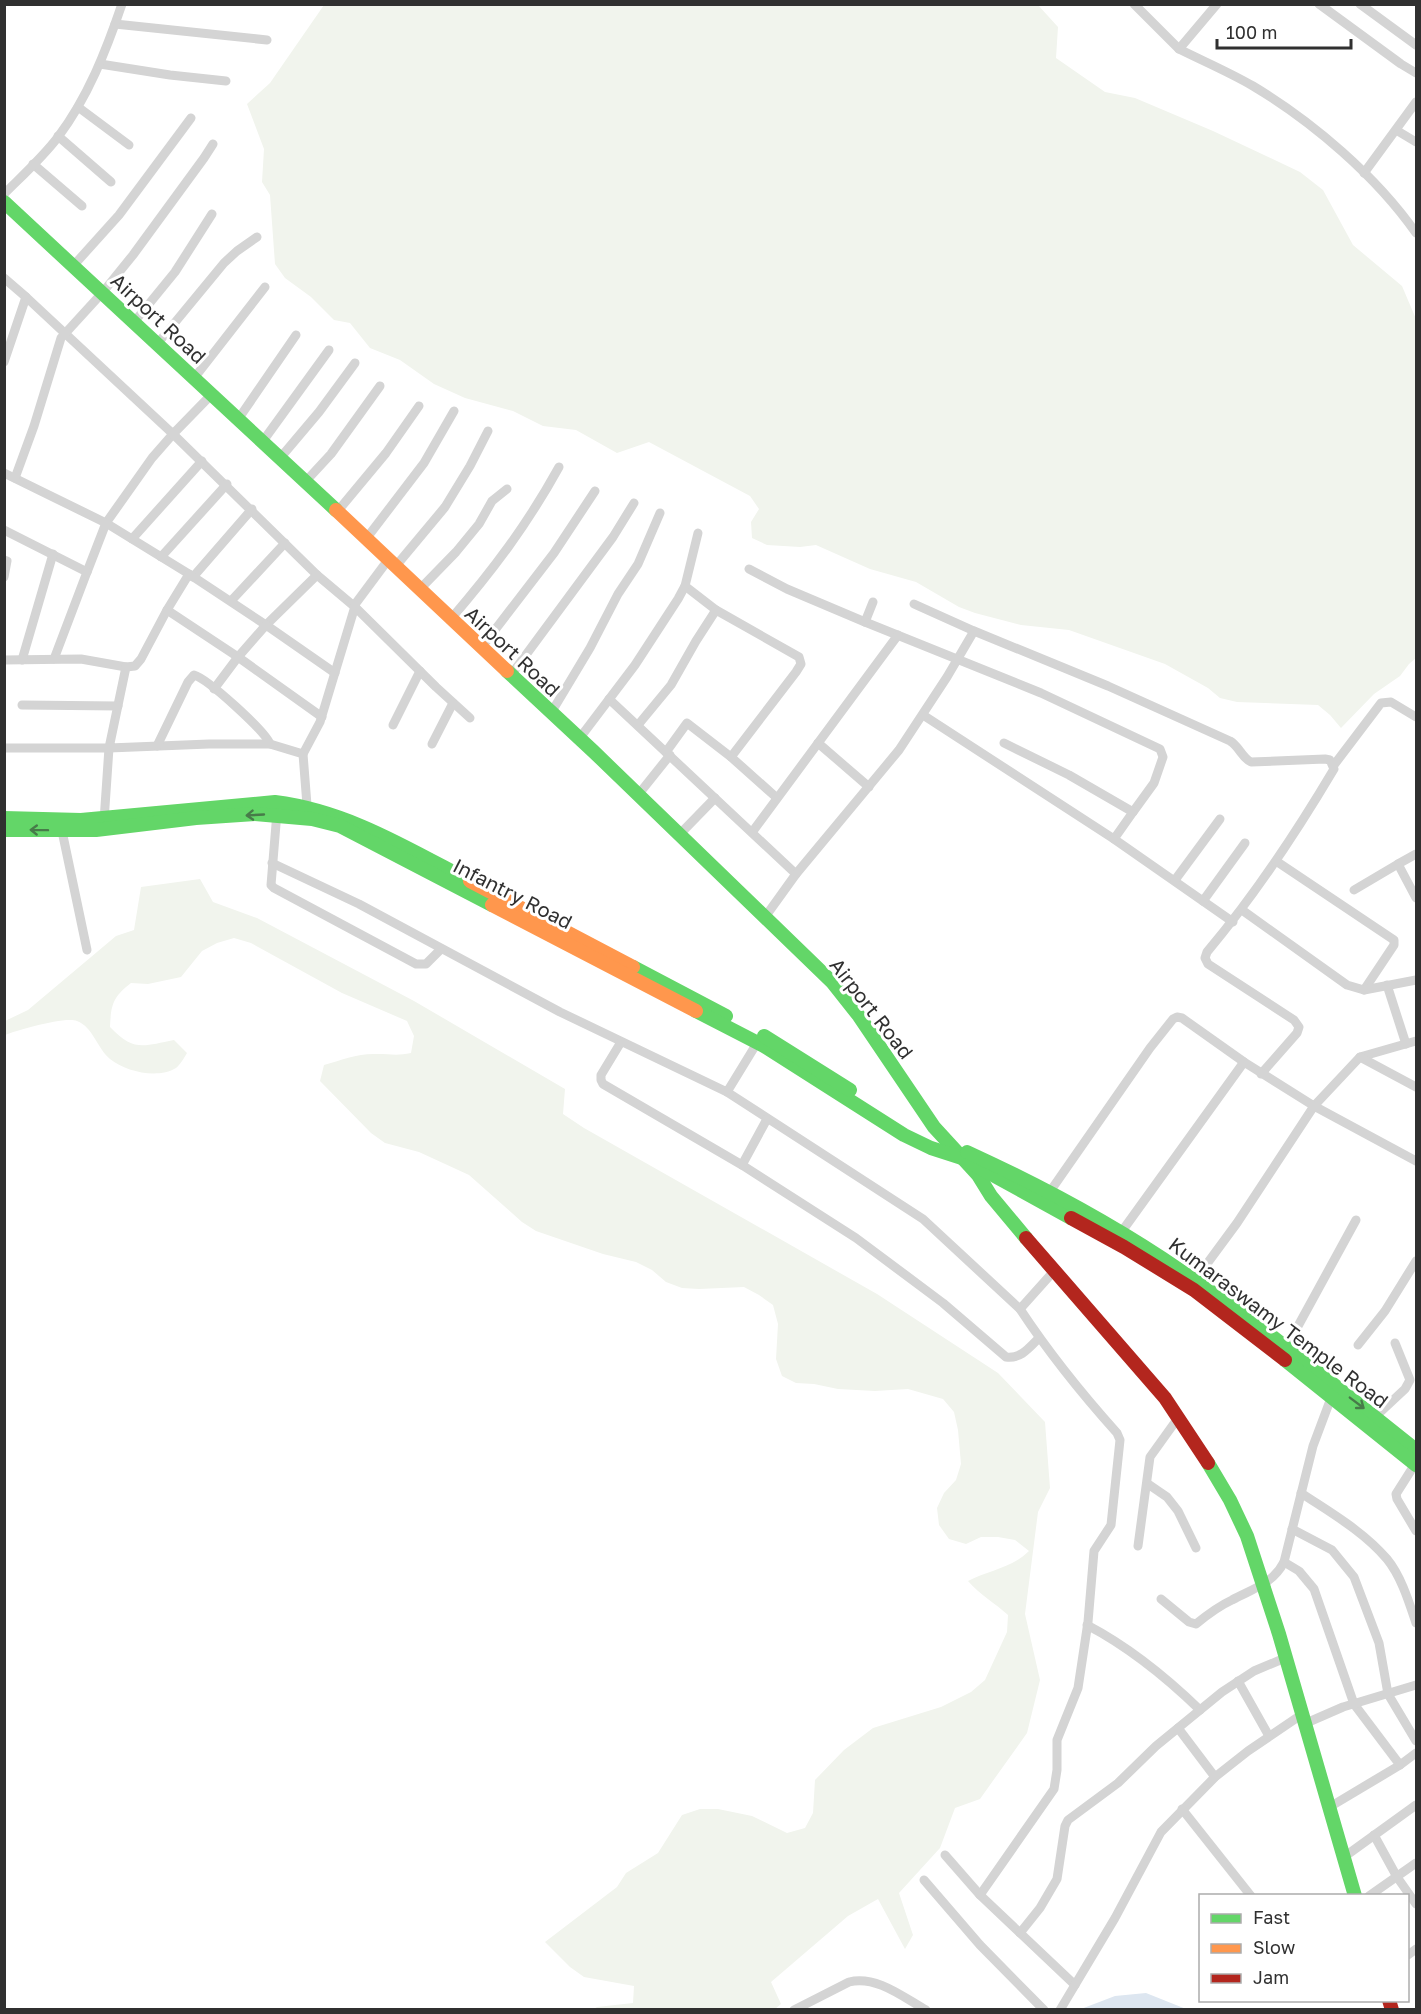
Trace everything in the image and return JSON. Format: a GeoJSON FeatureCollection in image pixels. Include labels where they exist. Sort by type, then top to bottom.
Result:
{"type":"FeatureCollection","features":[{"type":"Feature","properties":{"kind":"street"},"geometry":{"type":"LineString","coordinates":[[4,194],[58,136],[78,107],[100,64],[122,4]]}},
{"type":"Feature","properties":{"kind":"street"},"geometry":{"type":"LineString","coordinates":[[1134,4],[1179,49],[1254,87],[1304,122],[1364,173],[1416,233]]}},
{"type":"Feature","properties":{"kind":"street"},"geometry":{"type":"LineString","coordinates":[[1179,49],[1216,4]]}},
{"type":"Feature","properties":{"kind":"street"},"geometry":{"type":"LineString","coordinates":[[1320,4],[1416,73]]}},
{"type":"Feature","properties":{"kind":"street"},"geometry":{"type":"LineString","coordinates":[[1360,4],[1416,45]]}},
{"type":"Feature","properties":{"kind":"street"},"geometry":{"type":"LineString","coordinates":[[115,24],[267,40]]}},
{"type":"Feature","properties":{"kind":"street"},"geometry":{"type":"LineString","coordinates":[[100,64],[226,81]]}},
{"type":"Feature","properties":{"kind":"street"},"geometry":{"type":"LineString","coordinates":[[1364,173],[1416,102]]}},
{"type":"Feature","properties":{"kind":"street"},"geometry":{"type":"LineString","coordinates":[[78,107],[129,145]]}},
{"type":"Feature","properties":{"kind":"street"},"geometry":{"type":"LineString","coordinates":[[74,265],[119,215],[191,118]]}},
{"type":"Feature","properties":{"kind":"street"},"geometry":{"type":"LineString","coordinates":[[1396,130],[1416,142]]}},
{"type":"Feature","properties":{"kind":"street"},"geometry":{"type":"LineString","coordinates":[[58,136],[111,182]]}},
{"type":"Feature","properties":{"kind":"street"},"geometry":{"type":"LineString","coordinates":[[15,478],[34,426],[58,344],[65,331],[103,292],[133,255],[213,144]]}},
{"type":"Feature","properties":{"kind":"street"},"geometry":{"type":"LineString","coordinates":[[33,164],[82,206]]}},
{"type":"Feature","properties":{"kind":"street","name":"Airport Road"},"geometry":{"type":"LineString","coordinates":[[4,202],[281,457],[450,620],[638,795],[838,990],[859,1016],[934,1127],[956,1150],[1054,1271],[1165,1398],[1230,1500],[1247,1536],[1286,1658],[1354,1894]]}},
{"type":"Feature","properties":{"kind":"street"},"geometry":{"type":"LineString","coordinates":[[135,321],[175,272],[212,214]]}},
{"type":"Feature","properties":{"kind":"street"},"geometry":{"type":"LineString","coordinates":[[158,343],[224,263],[257,237]]}},
{"type":"Feature","properties":{"kind":"street"},"geometry":{"type":"LineString","coordinates":[[4,278],[65,331],[227,484],[317,575],[355,607],[470,718]]}},
{"type":"Feature","properties":{"kind":"street"},"geometry":{"type":"LineString","coordinates":[[195,377],[265,287]]}},
{"type":"Feature","properties":{"kind":"street"},"geometry":{"type":"LineString","coordinates":[[4,363],[26,297]]}},
{"type":"Feature","properties":{"kind":"street"},"geometry":{"type":"LineString","coordinates":[[239,418],[296,335]]}},
{"type":"Feature","properties":{"kind":"street"},"geometry":{"type":"LineString","coordinates":[[263,441],[328,350]]}},
{"type":"Feature","properties":{"kind":"street"},"geometry":{"type":"LineString","coordinates":[[281,457],[319,412],[355,363]]}},
{"type":"Feature","properties":{"kind":"street"},"geometry":{"type":"LineString","coordinates":[[306,481],[331,454],[380,386]]}},
{"type":"Feature","properties":{"kind":"street"},"geometry":{"type":"LineString","coordinates":[[54,659],[106,524],[152,458],[212,394]]}},
{"type":"Feature","properties":{"kind":"street"},"geometry":{"type":"LineString","coordinates":[[337,512],[386,453],[419,406]]}},
{"type":"Feature","properties":{"kind":"street"},"geometry":{"type":"LineString","coordinates":[[366,539],[424,463],[454,411]]}},
{"type":"Feature","properties":{"kind":"street"},"geometry":{"type":"LineString","coordinates":[[307,806],[303,754],[322,717],[356,603],[445,507],[488,431]]}},
{"type":"Feature","properties":{"kind":"street"},"geometry":{"type":"LineString","coordinates":[[132,539],[202,461]]}},
{"type":"Feature","properties":{"kind":"street"},"geometry":{"type":"LineString","coordinates":[[450,620],[519,534],[559,467]]}},
{"type":"Feature","properties":{"kind":"street"},"geometry":{"type":"LineString","coordinates":[[4,473],[132,539],[231,601],[335,673]]}},
{"type":"Feature","properties":{"kind":"street"},"geometry":{"type":"LineString","coordinates":[[160,557],[227,484]]}},
{"type":"Feature","properties":{"kind":"street"},"geometry":{"type":"LineString","coordinates":[[419,590],[471,534],[492,501],[507,489]]}},
{"type":"Feature","properties":{"kind":"street"},"geometry":{"type":"LineString","coordinates":[[481,648],[540,571],[595,491]]}},
{"type":"Feature","properties":{"kind":"street"},"geometry":{"type":"LineString","coordinates":[[511,675],[613,537],[634,503]]}},
{"type":"Feature","properties":{"kind":"street"},"geometry":{"type":"LineString","coordinates":[[4,660],[81,659],[126,667],[135,666],[139,663],[167,610],[191,576],[252,509]]}},
{"type":"Feature","properties":{"kind":"street"},"geometry":{"type":"LineString","coordinates":[[551,713],[590,648],[618,594],[638,564],[660,513]]}},
{"type":"Feature","properties":{"kind":"street"},"geometry":{"type":"LineString","coordinates":[[4,530],[87,572]]}},
{"type":"Feature","properties":{"kind":"street"},"geometry":{"type":"LineString","coordinates":[[579,739],[635,665],[685,586],[698,532]]}},
{"type":"Feature","properties":{"kind":"street"},"geometry":{"type":"LineString","coordinates":[[231,601],[285,543]]}},
{"type":"Feature","properties":{"kind":"street"},"geometry":{"type":"LineString","coordinates":[[22,660],[53,554]]}},
{"type":"Feature","properties":{"kind":"street"},"geometry":{"type":"LineString","coordinates":[[4,560],[8,561],[4,577]]}},
{"type":"Feature","properties":{"kind":"street"},"geometry":{"type":"LineString","coordinates":[[749,569],[788,589],[865,622],[1041,693],[1160,749],[1164,757],[1154,783],[1114,839]]}},
{"type":"Feature","properties":{"kind":"street"},"geometry":{"type":"LineString","coordinates":[[214,689],[266,625],[317,575]]}},
{"type":"Feature","properties":{"kind":"street"},"geometry":{"type":"LineString","coordinates":[[685,586],[717,610],[799,657],[801,664],[731,757]]}},
{"type":"Feature","properties":{"kind":"street"},"geometry":{"type":"LineString","coordinates":[[865,622],[873,602]]}},
{"type":"Feature","properties":{"kind":"street"},"geometry":{"type":"LineString","coordinates":[[914,604],[974,632],[1108,686],[1230,741],[1235,744],[1246,760],[1251,762],[1324,759],[1330,760],[1334,765]]}},
{"type":"Feature","properties":{"kind":"street"},"geometry":{"type":"LineString","coordinates":[[167,610],[322,717]]}},
{"type":"Feature","properties":{"kind":"street"},"geometry":{"type":"LineString","coordinates":[[638,725],[671,685],[717,610]]}},
{"type":"Feature","properties":{"kind":"street"},"geometry":{"type":"LineString","coordinates":[[765,917],[796,874],[899,750],[974,632]]}},
{"type":"Feature","properties":{"kind":"street"},"geometry":{"type":"LineString","coordinates":[[753,831],[898,635]]}},
{"type":"Feature","properties":{"kind":"street"},"geometry":{"type":"LineString","coordinates":[[104,824],[109,748],[126,667]]}},
{"type":"Feature","properties":{"kind":"street"},"geometry":{"type":"LineString","coordinates":[[393,725],[420,671]]}},
{"type":"Feature","properties":{"kind":"street"},"geometry":{"type":"LineString","coordinates":[[157,746],[191,677],[198,676],[264,733],[270,744]]}},
{"type":"Feature","properties":{"kind":"street"},"geometry":{"type":"LineString","coordinates":[[609,699],[753,831],[796,874]]}},
{"type":"Feature","properties":{"kind":"street"},"geometry":{"type":"LineString","coordinates":[[1261,1074],[1297,1034],[1299,1027],[1294,1020],[1208,964],[1205,958],[1207,952],[1242,910],[1276,861],[1328,779],[1334,765],[1381,703],[1391,702],[1416,717]]}},
{"type":"Feature","properties":{"kind":"street"},"geometry":{"type":"LineString","coordinates":[[432,744],[453,703]]}},
{"type":"Feature","properties":{"kind":"street"},"geometry":{"type":"LineString","coordinates":[[22,705],[118,706]]}},
{"type":"Feature","properties":{"kind":"street"},"geometry":{"type":"LineString","coordinates":[[923,715],[1114,839],[1233,922]]}},
{"type":"Feature","properties":{"kind":"street"},"geometry":{"type":"LineString","coordinates":[[638,795],[687,723],[731,757],[777,798]]}},
{"type":"Feature","properties":{"kind":"street"},"geometry":{"type":"LineString","coordinates":[[818,743],[868,787]]}},
{"type":"Feature","properties":{"kind":"street"},"geometry":{"type":"LineString","coordinates":[[1004,743],[1069,775],[1133,812]]}},
{"type":"Feature","properties":{"kind":"street"},"geometry":{"type":"LineString","coordinates":[[4,748],[270,744],[303,754]]}},
{"type":"Feature","properties":{"kind":"street"},"geometry":{"type":"LineString","coordinates":[[679,835],[715,798]]}},
{"type":"Feature","properties":{"kind":"street","name":"Infantry Road"},"geometry":{"type":"LineString","coordinates":[[4,830],[62,831],[104,824],[216,818],[276,808],[307,806],[344,816],[612,955],[790,1051],[908,1127],[956,1150]]}},
{"type":"Feature","properties":{"kind":"street"},"geometry":{"type":"LineString","coordinates":[[276,808],[271,885],[278,892],[421,966],[441,949]]}},
{"type":"Feature","properties":{"kind":"street","name":"Infantry Road"},"geometry":{"type":"LineString","coordinates":[[276,808],[349,830],[757,1043],[904,1135],[931,1148],[956,1150]]}},
{"type":"Feature","properties":{"kind":"street","name":"Infantry Road"},"geometry":{"type":"LineString","coordinates":[[4,818],[81,820],[104,824]]}},
{"type":"Feature","properties":{"kind":"street"},"geometry":{"type":"LineString","coordinates":[[1175,880],[1220,819]]}},
{"type":"Feature","properties":{"kind":"street"},"geometry":{"type":"LineString","coordinates":[[62,831],[87,950]]}},
{"type":"Feature","properties":{"kind":"street"},"geometry":{"type":"LineString","coordinates":[[1203,901],[1245,843]]}},
{"type":"Feature","properties":{"kind":"street"},"geometry":{"type":"LineString","coordinates":[[1354,890],[1416,854]]}},
{"type":"Feature","properties":{"kind":"street"},"geometry":{"type":"LineString","coordinates":[[1276,861],[1394,940],[1394,945],[1364,990]]}},
{"type":"Feature","properties":{"kind":"street"},"geometry":{"type":"LineString","coordinates":[[272,863],[359,904],[621,1042],[727,1092],[923,1219],[1020,1309],[1039,1338],[1084,1396],[1117,1433],[1120,1440],[1111,1525],[1094,1551],[1078,1688],[1057,1740],[1057,1770],[1054,1789],[980,1895]]}},
{"type":"Feature","properties":{"kind":"street"},"geometry":{"type":"LineString","coordinates":[[1398,864],[1416,898]]}},
{"type":"Feature","properties":{"kind":"street"},"geometry":{"type":"LineString","coordinates":[[1242,910],[1347,985],[1364,990],[1416,980]]}},
{"type":"Feature","properties":{"kind":"street"},"geometry":{"type":"LineString","coordinates":[[1387,985],[1406,1044]]}},
{"type":"Feature","properties":{"kind":"street"},"geometry":{"type":"LineString","coordinates":[[1049,1193],[1150,1048],[1177,1017],[1182,1018],[1261,1074],[1314,1106],[1416,1161]]}},
{"type":"Feature","properties":{"kind":"street"},"geometry":{"type":"LineString","coordinates":[[1195,1280],[1237,1223],[1314,1106],[1360,1056],[1416,1041]]}},
{"type":"Feature","properties":{"kind":"street"},"geometry":{"type":"LineString","coordinates":[[621,1042],[602,1076],[603,1084],[742,1165],[856,1238],[943,1303],[1006,1357],[1020,1356],[1039,1338]]}},
{"type":"Feature","properties":{"kind":"street"},"geometry":{"type":"LineString","coordinates":[[727,1092],[757,1043]]}},
{"type":"Feature","properties":{"kind":"street"},"geometry":{"type":"LineString","coordinates":[[1360,1056],[1416,1087]]}},
{"type":"Feature","properties":{"kind":"street"},"geometry":{"type":"LineString","coordinates":[[1120,1234],[1244,1062]]}},
{"type":"Feature","properties":{"kind":"street"},"geometry":{"type":"LineString","coordinates":[[742,1165],[767,1119]]}},
{"type":"Feature","properties":{"kind":"street","name":"Kumaraswamy Temple Road"},"geometry":{"type":"LineString","coordinates":[[956,1150],[977,1167],[1125,1247],[1194,1290],[1331,1398],[1416,1459]]}},
{"type":"Feature","properties":{"kind":"street","name":"Kumaraswamy Temple Road"},"geometry":{"type":"LineString","coordinates":[[956,1150],[989,1162],[1049,1193],[1195,1280],[1375,1417],[1416,1459]]}},
{"type":"Feature","properties":{"kind":"street"},"geometry":{"type":"LineString","coordinates":[[1287,1348],[1356,1220]]}},
{"type":"Feature","properties":{"kind":"street"},"geometry":{"type":"LineString","coordinates":[[1358,1345],[1385,1311],[1416,1261]]}},
{"type":"Feature","properties":{"kind":"street"},"geometry":{"type":"LineString","coordinates":[[1020,1309],[1054,1271]]}},
{"type":"Feature","properties":{"kind":"street"},"geometry":{"type":"LineString","coordinates":[[1375,1417],[1405,1389],[1410,1380],[1395,1344]]}},
{"type":"Feature","properties":{"kind":"street"},"geometry":{"type":"LineString","coordinates":[[1161,1599],[1189,1622],[1196,1624],[1231,1600],[1263,1585],[1278,1573],[1284,1562],[1313,1446],[1331,1398]]}},
{"type":"Feature","properties":{"kind":"street"},"geometry":{"type":"LineString","coordinates":[[1138,1546],[1150,1457],[1178,1418]]}},
{"type":"Feature","properties":{"kind":"street"},"geometry":{"type":"LineString","coordinates":[[1416,1459],[1396,1494],[1396,1499],[1416,1531]]}},
{"type":"Feature","properties":{"kind":"street"},"geometry":{"type":"LineString","coordinates":[[1148,1484],[1167,1497],[1178,1511],[1196,1548]]}},
{"type":"Feature","properties":{"kind":"street"},"geometry":{"type":"LineString","coordinates":[[1301,1493],[1357,1530],[1388,1560],[1408,1596],[1416,1623]]}},
{"type":"Feature","properties":{"kind":"street"},"geometry":{"type":"LineString","coordinates":[[1292,1529],[1332,1550],[1354,1577],[1379,1643],[1388,1694],[1416,1741]]}},
{"type":"Feature","properties":{"kind":"street"},"geometry":{"type":"LineString","coordinates":[[1284,1562],[1299,1571],[1314,1589],[1354,1704],[1400,1765]]}},
{"type":"Feature","properties":{"kind":"street"},"geometry":{"type":"LineString","coordinates":[[1087,1625],[1118,1643],[1151,1667],[1200,1710]]}},
{"type":"Feature","properties":{"kind":"street"},"geometry":{"type":"LineString","coordinates":[[1020,1933],[1040,1908],[1057,1880],[1065,1826],[1068,1820],[1118,1783],[1156,1746],[1238,1681],[1254,1671],[1286,1658]]}},
{"type":"Feature","properties":{"kind":"street"},"geometry":{"type":"LineString","coordinates":[[1238,1681],[1269,1736]]}},
{"type":"Feature","properties":{"kind":"street"},"geometry":{"type":"LineString","coordinates":[[1060,2010],[1115,1918],[1161,1832],[1215,1777],[1269,1736],[1303,1720],[1416,1685]]}},
{"type":"Feature","properties":{"kind":"street"},"geometry":{"type":"LineString","coordinates":[[1178,1728],[1215,1777]]}},
{"type":"Feature","properties":{"kind":"street"},"geometry":{"type":"LineString","coordinates":[[1328,1808],[1416,1753]]}},
{"type":"Feature","properties":{"kind":"street"},"geometry":{"type":"LineString","coordinates":[[1344,1857],[1416,1805]]}},
{"type":"Feature","properties":{"kind":"street"},"geometry":{"type":"LineString","coordinates":[[1182,1809],[1249,1894]]}},
{"type":"Feature","properties":{"kind":"street"},"geometry":{"type":"LineString","coordinates":[[1374,1835],[1409,1894]]}},
{"type":"Feature","properties":{"kind":"street"},"geometry":{"type":"LineString","coordinates":[[945,1855],[980,1895],[1075,1985]]}},
{"type":"Feature","properties":{"kind":"street"},"geometry":{"type":"LineString","coordinates":[[1372,1894],[1416,1863]]}},
{"type":"Feature","properties":{"kind":"street"},"geometry":{"type":"LineString","coordinates":[[924,1880],[980,1945],[1044,2010]]}},
{"type":"Feature","properties":{"kind":"street"},"geometry":{"type":"LineString","coordinates":[[794,2010],[859,1979],[882,1986],[926,2010]]}},
{"type":"Feature","properties":{"kind":"shaded area"},"geometry":{"type":"Polygon","coordinates":[[[324,5],[1038,5],[1058,27],[1056,58],[1105,92],[1135,98],[1213,131],[1300,172],[1323,190],[1353,245],[1402,286],[1416,319],[1416,658],[1400,676],[1374,694],[1341,728],[1318,705],[1237,702],[1220,698],[1208,688],[1165,664],[1069,630],[1021,625],[975,613],[959,607],[916,582],[870,569],[816,545],[800,547],[767,545],[752,538],[751,522],[759,509],[750,496],[649,442],[617,453],[576,430],[543,426],[513,411],[465,398],[434,384],[400,360],[370,348],[350,323],[334,320],[311,297],[285,278],[275,264],[270,195],[262,182],[264,149],[247,104],[270,83],[324,5]]]}},
{"type":"Feature","properties":{"kind":"shaded area"},"geometry":{"type":"Polygon","coordinates":[[[200,879],[213,902],[257,918],[414,1001],[565,1089],[563,1114],[877,1294],[998,1373],[1045,1422],[1050,1488],[1038,1512],[1025,1614],[1040,1680],[1027,1733],[980,1799],[955,1808],[940,1848],[899,1893],[913,1935],[905,1949],[878,1899],[848,1916],[771,1982],[781,2004],[775,2009],[592,2010],[597,2007],[633,2003],[634,1986],[584,1977],[570,1967],[545,1942],[617,1887],[626,1873],[658,1853],[682,1815],[700,1809],[718,1809],[752,1816],[787,1833],[805,1828],[813,1813],[815,1780],[844,1750],[873,1728],[941,1707],[971,1692],[985,1680],[1007,1632],[1008,1615],[968,1581],[1008,1565],[1029,1551],[1015,1540],[998,1537],[981,1537],[966,1544],[949,1539],[939,1525],[937,1508],[944,1493],[956,1480],[961,1464],[954,1412],[943,1399],[908,1389],[875,1391],[796,1383],[782,1376],[776,1359],[778,1324],[773,1305],[759,1295],[744,1287],[682,1288],[666,1282],[652,1270],[636,1262],[603,1254],[536,1231],[522,1222],[469,1175],[419,1152],[385,1143],[371,1133],[320,1081],[324,1065],[350,1057],[411,1053],[414,1036],[407,1021],[342,993],[251,943],[234,938],[217,943],[202,951],[181,977],[148,984],[131,983],[117,997],[112,1007],[110,1027],[118,1035],[139,1045],[174,1040],[187,1053],[176,1068],[169,1071],[142,1072],[117,1064],[110,1059],[87,1028],[77,1021],[63,1020],[5,1035],[5,1021],[28,1010],[116,936],[134,930],[141,887],[200,879]]]}},
{"type":"Feature","properties":{"kind":"shaded area"},"geometry":{"type":"Polygon","coordinates":[[[1146,1993],[1186,2009],[1081,2009],[1115,1996],[1146,1993]]]}},
{"type":"Feature","properties":{"kind":"traffic: fast"},"geometry":{"type":"LineString","coordinates":[[4,202],[336,510]]}},
{"type":"Feature","properties":{"kind":"traffic: fast"},"geometry":{"type":"LineString","coordinates":[[507,671],[832,982],[859,1016],[934,1127],[978,1175],[991,1196],[1026,1238]]}},
{"type":"Feature","properties":{"kind":"traffic: fast"},"geometry":{"type":"LineString","coordinates":[[4,818],[81,820],[275,802],[352,822],[470,881]]}},
{"type":"Feature","properties":{"kind":"traffic: fast"},"geometry":{"type":"LineString","coordinates":[[4,830],[96,830],[196,818],[255,814],[312,819],[340,826],[492,905]]}},
{"type":"Feature","properties":{"kind":"traffic: fast"},"geometry":{"type":"LineString","coordinates":[[633,967],[726,1016]]}},
{"type":"Feature","properties":{"kind":"traffic: fast"},"geometry":{"type":"LineString","coordinates":[[696,1011],[764,1046],[904,1135],[931,1148],[962,1158],[1071,1218]]}},
{"type":"Feature","properties":{"kind":"traffic: fast"},"geometry":{"type":"LineString","coordinates":[[764,1036],[850,1090]]}},
{"type":"Feature","properties":{"kind":"traffic: fast"},"geometry":{"type":"LineString","coordinates":[[967,1152],[1077,1207],[1156,1254],[1271,1336],[1416,1450]]}},
{"type":"Feature","properties":{"kind":"traffic: fast"},"geometry":{"type":"LineString","coordinates":[[1285,1360],[1416,1465]]}},
{"type":"Feature","properties":{"kind":"traffic: fast"},"geometry":{"type":"LineString","coordinates":[[1208,1463],[1230,1500],[1247,1536],[1279,1634],[1354,1894]]}},
{"type":"Feature","properties":{"kind":"traffic: slow"},"geometry":{"type":"LineString","coordinates":[[336,510],[507,671]]}},
{"type":"Feature","properties":{"kind":"traffic: slow"},"geometry":{"type":"LineString","coordinates":[[470,881],[633,967]]}},
{"type":"Feature","properties":{"kind":"traffic: slow"},"geometry":{"type":"LineString","coordinates":[[492,905],[696,1011]]}},
{"type":"Feature","properties":{"kind":"traffic: jam"},"geometry":{"type":"LineString","coordinates":[[1071,1218],[1194,1290],[1285,1360]]}},
{"type":"Feature","properties":{"kind":"traffic: jam"},"geometry":{"type":"LineString","coordinates":[[1026,1238],[1165,1398],[1208,1463]]}},
{"type":"Feature","properties":{"kind":"traffic: jam"},"geometry":{"type":"LineString","coordinates":[[1390,2002],[1392,2010]]}}]}
